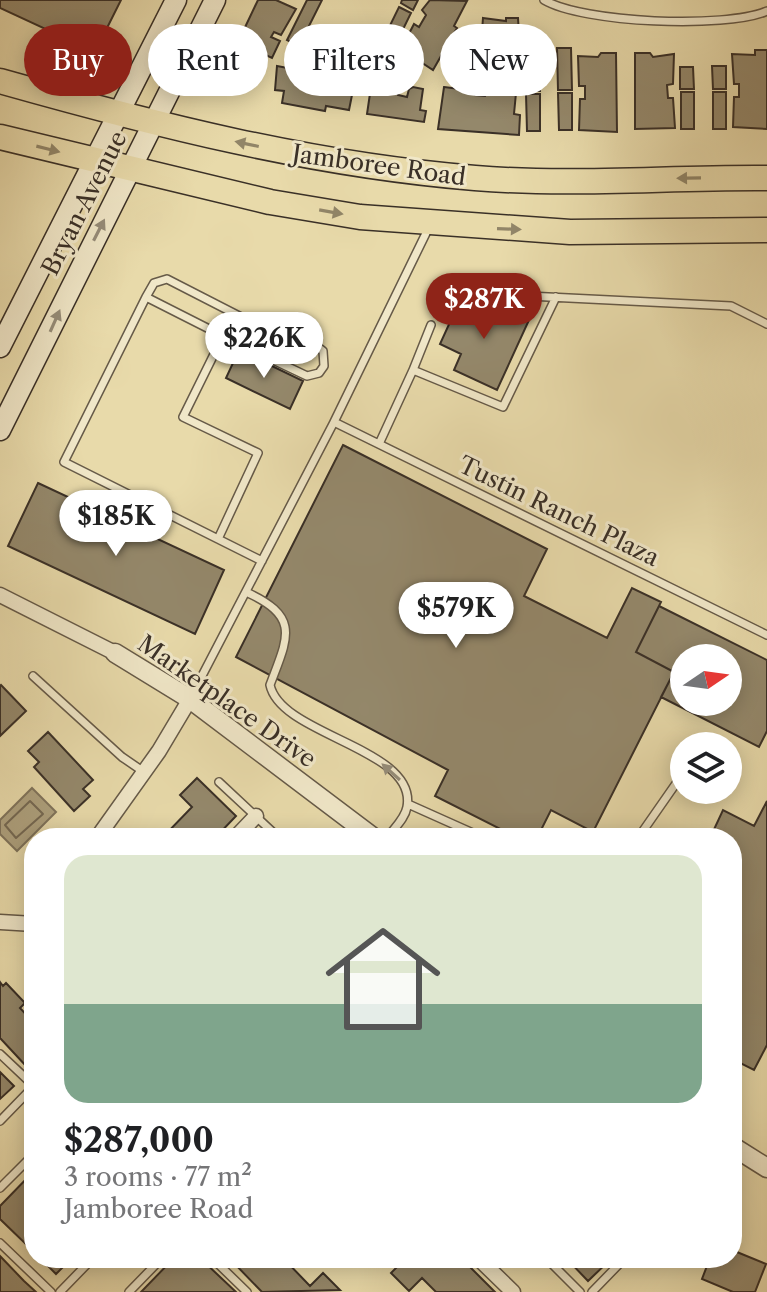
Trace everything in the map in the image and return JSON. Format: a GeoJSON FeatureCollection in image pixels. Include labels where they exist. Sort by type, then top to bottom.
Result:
{"type":"FeatureCollection","features":[{"type":"Feature","properties":{"kind":"main road","name":"Bryan Avenue"},"geometry":{"type":"LineString","coordinates":[[0,347],[176,0]]}},
{"type":"Feature","properties":{"kind":"main road","name":"Bryan Avenue"},"geometry":{"type":"LineString","coordinates":[[0,430],[215,0]]}},
{"type":"Feature","properties":{"kind":"main road","name":"Jamboree Road"},"geometry":{"type":"LineString","coordinates":[[0,81],[154,122],[288,153],[476,178],[767,178]]}},
{"type":"Feature","properties":{"kind":"main road","name":"Jamboree Road"},"geometry":{"type":"LineString","coordinates":[[0,137],[270,202],[431,224],[570,232],[767,230]]}},
{"type":"Feature","properties":{"kind":"street","name":"Marketplace Drive"},"geometry":{"type":"LineString","coordinates":[[0,595],[115,653],[190,699],[361,828]]}},
{"type":"Feature","properties":{"kind":"street"},"geometry":{"type":"LineString","coordinates":[[104,828],[190,699]]}},
{"type":"Feature","properties":{"kind":"street"},"geometry":{"type":"LineString","coordinates":[[245,828],[256,816]]}},
{"type":"Feature","properties":{"kind":"street"},"geometry":{"type":"LineString","coordinates":[[0,922],[24,925]]}},
{"type":"Feature","properties":{"kind":"street"},"geometry":{"type":"LineString","coordinates":[[742,1152],[767,1168]]}},
{"type":"Feature","properties":{"kind":"street"},"geometry":{"type":"LineString","coordinates":[[488,1268],[513,1292]]}},
{"type":"Feature","properties":{"kind":"lane"},"geometry":{"type":"LineString","coordinates":[[544,0],[584,15],[618,19],[728,19],[767,11]]}},
{"type":"Feature","properties":{"kind":"lane"},"geometry":{"type":"LineString","coordinates":[[190,699],[334,422],[431,224]]}},
{"type":"Feature","properties":{"kind":"lane"},"geometry":{"type":"LineString","coordinates":[[146,297],[307,376],[319,373],[324,366],[323,351],[314,344],[282,338],[167,279],[154,283],[146,297],[64,462],[262,561]]}},
{"type":"Feature","properties":{"kind":"lane"},"geometry":{"type":"LineString","coordinates":[[437,313],[445,299],[457,293],[731,306],[767,324]]}},
{"type":"Feature","properties":{"kind":"lane"},"geometry":{"type":"LineString","coordinates":[[413,370],[503,407],[556,297]]}},
{"type":"Feature","properties":{"kind":"lane"},"geometry":{"type":"LineString","coordinates":[[379,444],[431,325]]}},
{"type":"Feature","properties":{"kind":"lane"},"geometry":{"type":"LineString","coordinates":[[218,539],[258,453],[183,417],[223,336]]}},
{"type":"Feature","properties":{"kind":"lane","name":"Tustin Ranch Plaza"},"geometry":{"type":"LineString","coordinates":[[334,422],[767,635]]}},
{"type":"Feature","properties":{"kind":"lane"},"geometry":{"type":"LineString","coordinates":[[246,592],[273,607],[288,630],[288,638],[270,685],[272,694],[281,706],[396,772],[408,804],[462,828]]}},
{"type":"Feature","properties":{"kind":"lane"},"geometry":{"type":"LineString","coordinates":[[33,676],[122,757],[144,772]]}},
{"type":"Feature","properties":{"kind":"lane"},"geometry":{"type":"LineString","coordinates":[[219,782],[269,828]]}},
{"type":"Feature","properties":{"kind":"lane"},"geometry":{"type":"LineString","coordinates":[[645,828],[670,792]]}},
{"type":"Feature","properties":{"kind":"lane"},"geometry":{"type":"LineString","coordinates":[[393,828],[408,804]]}},
{"type":"Feature","properties":{"kind":"lane"},"geometry":{"type":"LineString","coordinates":[[0,1054],[24,1077]]}},
{"type":"Feature","properties":{"kind":"lane"},"geometry":{"type":"LineString","coordinates":[[0,1121],[24,1096]]}},
{"type":"Feature","properties":{"kind":"lane"},"geometry":{"type":"LineString","coordinates":[[0,1188],[24,1164]]}},
{"type":"Feature","properties":{"kind":"lane"},"geometry":{"type":"LineString","coordinates":[[0,1243],[24,1266]]}},
{"type":"Feature","properties":{"kind":"lane"},"geometry":{"type":"LineString","coordinates":[[26,1268],[51,1292]]}},
{"type":"Feature","properties":{"kind":"lane"},"geometry":{"type":"LineString","coordinates":[[60,1292],[83,1268]]}},
{"type":"Feature","properties":{"kind":"lane"},"geometry":{"type":"LineString","coordinates":[[129,1292],[152,1268]]}},
{"type":"Feature","properties":{"kind":"lane"},"geometry":{"type":"LineString","coordinates":[[222,1268],[247,1292]]}},
{"type":"Feature","properties":{"kind":"lane"},"geometry":{"type":"LineString","coordinates":[[556,1268],[580,1292]]}},
{"type":"Feature","properties":{"kind":"lane"},"geometry":{"type":"LineString","coordinates":[[592,1292],[615,1268]]}},
{"type":"Feature","properties":{"kind":"water"},"geometry":{"type":"Polygon","coordinates":[[[32,788],[56,812],[40,828],[24,828],[24,844],[17,851],[0,834],[0,820],[32,788]]]}},
{"type":"Feature","properties":{"kind":"building"},"geometry":{"type":"Polygon","coordinates":[[[0,0],[121,0],[109,24],[35,24],[0,8],[0,0]]]}},
{"type":"Feature","properties":{"kind":"building"},"geometry":{"type":"Polygon","coordinates":[[[258,0],[276,0],[296,9],[287,24],[284,24],[281,35],[274,32],[271,37],[280,41],[272,58],[268,56],[268,24],[247,24],[258,0]]]}},
{"type":"Feature","properties":{"kind":"building"},"geometry":{"type":"Polygon","coordinates":[[[307,0],[322,0],[310,24],[295,24],[307,0]]]}},
{"type":"Feature","properties":{"kind":"building"},"geometry":{"type":"Polygon","coordinates":[[[402,0],[418,0],[413,10],[401,3],[402,0]]]}},
{"type":"Feature","properties":{"kind":"building"},"geometry":{"type":"Polygon","coordinates":[[[430,0],[467,1],[455,24],[440,24],[440,58],[433,70],[424,64],[424,24],[421,24],[426,15],[422,10],[430,0]]]}},
{"type":"Feature","properties":{"kind":"building"},"geometry":{"type":"Polygon","coordinates":[[[399,7],[411,13],[406,24],[391,24],[399,7]]]}},
{"type":"Feature","properties":{"kind":"building"},"geometry":{"type":"Polygon","coordinates":[[[483,18],[506,21],[506,18],[518,18],[518,24],[483,24],[483,18]]]}},
{"type":"Feature","properties":{"kind":"building"},"geometry":{"type":"Polygon","coordinates":[[[557,48],[571,48],[572,90],[558,90],[557,48]]]}},
{"type":"Feature","properties":{"kind":"building"},"geometry":{"type":"Polygon","coordinates":[[[755,50],[767,50],[767,129],[733,127],[734,97],[739,97],[739,84],[734,84],[732,54],[755,55],[755,50]]]}},
{"type":"Feature","properties":{"kind":"building"},"geometry":{"type":"Polygon","coordinates":[[[601,53],[616,53],[617,132],[579,130],[580,99],[585,99],[585,86],[579,86],[578,56],[598,57],[601,53]]]}},
{"type":"Feature","properties":{"kind":"building"},"geometry":{"type":"Polygon","coordinates":[[[635,53],[650,53],[653,57],[674,54],[673,84],[667,85],[668,98],[673,98],[675,128],[635,129],[635,53]]]}},
{"type":"Feature","properties":{"kind":"building"},"geometry":{"type":"Polygon","coordinates":[[[277,66],[284,67],[284,91],[275,90],[277,66]]]}},
{"type":"Feature","properties":{"kind":"building"},"geometry":{"type":"Polygon","coordinates":[[[712,66],[726,66],[726,89],[713,89],[712,66]]]}},
{"type":"Feature","properties":{"kind":"building"},"geometry":{"type":"Polygon","coordinates":[[[680,67],[693,67],[694,89],[680,89],[680,67]]]}},
{"type":"Feature","properties":{"kind":"building"},"geometry":{"type":"Polygon","coordinates":[[[284,91],[284,96],[352,96],[349,110],[326,106],[325,111],[282,103],[284,91]]]}},
{"type":"Feature","properties":{"kind":"building"},"geometry":{"type":"Polygon","coordinates":[[[681,92],[694,92],[694,129],[681,129],[681,92]]]}},
{"type":"Feature","properties":{"kind":"building"},"geometry":{"type":"Polygon","coordinates":[[[713,92],[726,92],[726,129],[713,129],[713,92]]]}},
{"type":"Feature","properties":{"kind":"building"},"geometry":{"type":"Polygon","coordinates":[[[558,93],[572,93],[572,130],[559,130],[558,93]]]}},
{"type":"Feature","properties":{"kind":"building"},"geometry":{"type":"Polygon","coordinates":[[[370,96],[422,96],[420,110],[426,111],[424,122],[367,114],[370,96]]]}},
{"type":"Feature","properties":{"kind":"building"},"geometry":{"type":"Polygon","coordinates":[[[443,96],[516,96],[514,114],[520,115],[519,135],[438,129],[443,96]]]}},
{"type":"Feature","properties":{"kind":"building"},"geometry":{"type":"Polygon","coordinates":[[[526,96],[540,96],[540,131],[527,131],[526,96]]]}},
{"type":"Feature","properties":{"kind":"building"},"geometry":{"type":"Polygon","coordinates":[[[461,298],[486,309],[489,302],[529,320],[497,390],[454,370],[461,354],[440,344],[461,298]]]}},
{"type":"Feature","properties":{"kind":"building"},"geometry":{"type":"Polygon","coordinates":[[[239,350],[303,381],[290,409],[226,378],[239,350]]]}},
{"type":"Feature","properties":{"kind":"building"},"geometry":{"type":"Polygon","coordinates":[[[343,445],[547,549],[524,596],[607,638],[632,588],[661,602],[636,652],[670,670],[670,680],[595,828],[585,828],[551,810],[542,828],[498,828],[435,796],[448,770],[236,657],[343,445]]]}},
{"type":"Feature","properties":{"kind":"building"},"geometry":{"type":"Polygon","coordinates":[[[38,483],[224,570],[195,634],[8,546],[38,483]]]}},
{"type":"Feature","properties":{"kind":"building"},"geometry":{"type":"Polygon","coordinates":[[[659,606],[735,644],[670,644],[670,670],[636,652],[659,606]]]}},
{"type":"Feature","properties":{"kind":"building"},"geometry":{"type":"Polygon","coordinates":[[[742,648],[767,660],[767,731],[759,747],[742,738],[742,732],[730,732],[698,716],[742,716],[742,648]]]}},
{"type":"Feature","properties":{"kind":"building"},"geometry":{"type":"Polygon","coordinates":[[[670,680],[670,702],[661,697],[670,680]]]}},
{"type":"Feature","properties":{"kind":"building"},"geometry":{"type":"Polygon","coordinates":[[[0,686],[26,711],[0,736],[0,686]]]}},
{"type":"Feature","properties":{"kind":"building"},"geometry":{"type":"Polygon","coordinates":[[[48,732],[93,780],[83,789],[90,796],[74,811],[34,767],[39,762],[28,751],[48,732]]]}},
{"type":"Feature","properties":{"kind":"building"},"geometry":{"type":"Polygon","coordinates":[[[197,778],[236,816],[225,828],[172,828],[192,807],[180,795],[197,778]]]}},
{"type":"Feature","properties":{"kind":"building"},"geometry":{"type":"Polygon","coordinates":[[[767,801],[767,1045],[754,1070],[742,1064],[742,828],[715,828],[723,810],[754,826],[767,801]]]}},
{"type":"Feature","properties":{"kind":"building"},"geometry":{"type":"Polygon","coordinates":[[[0,982],[3,986],[6,983],[24,1002],[20,1008],[24,1012],[24,1064],[0,1038],[0,982]]]}},
{"type":"Feature","properties":{"kind":"building"},"geometry":{"type":"Polygon","coordinates":[[[0,1072],[14,1086],[0,1099],[0,1072]]]}},
{"type":"Feature","properties":{"kind":"building"},"geometry":{"type":"Polygon","coordinates":[[[24,1181],[24,1242],[0,1219],[0,1206],[24,1181]]]}},
{"type":"Feature","properties":{"kind":"building"},"geometry":{"type":"Polygon","coordinates":[[[742,1254],[766,1264],[755,1292],[733,1292],[702,1279],[706,1268],[742,1268],[742,1254]]]}},
{"type":"Feature","properties":{"kind":"building"},"geometry":{"type":"Polygon","coordinates":[[[0,1256],[24,1281],[36,1292],[0,1292],[0,1256]]]}},
{"type":"Feature","properties":{"kind":"building"},"geometry":{"type":"Polygon","coordinates":[[[164,1268],[211,1268],[236,1292],[141,1292],[164,1268]]]}},
{"type":"Feature","properties":{"kind":"building"},"geometry":{"type":"Polygon","coordinates":[[[239,1268],[293,1268],[310,1286],[323,1273],[340,1290],[262,1292],[239,1268]]]}},
{"type":"Feature","properties":{"kind":"building"},"geometry":{"type":"Polygon","coordinates":[[[396,1268],[471,1268],[495,1292],[436,1292],[422,1278],[409,1291],[391,1273],[396,1268]]]}},
{"type":"Feature","properties":{"kind":"building"},"geometry":{"type":"Polygon","coordinates":[[[576,1268],[602,1268],[588,1281],[576,1268]]]}}]}
